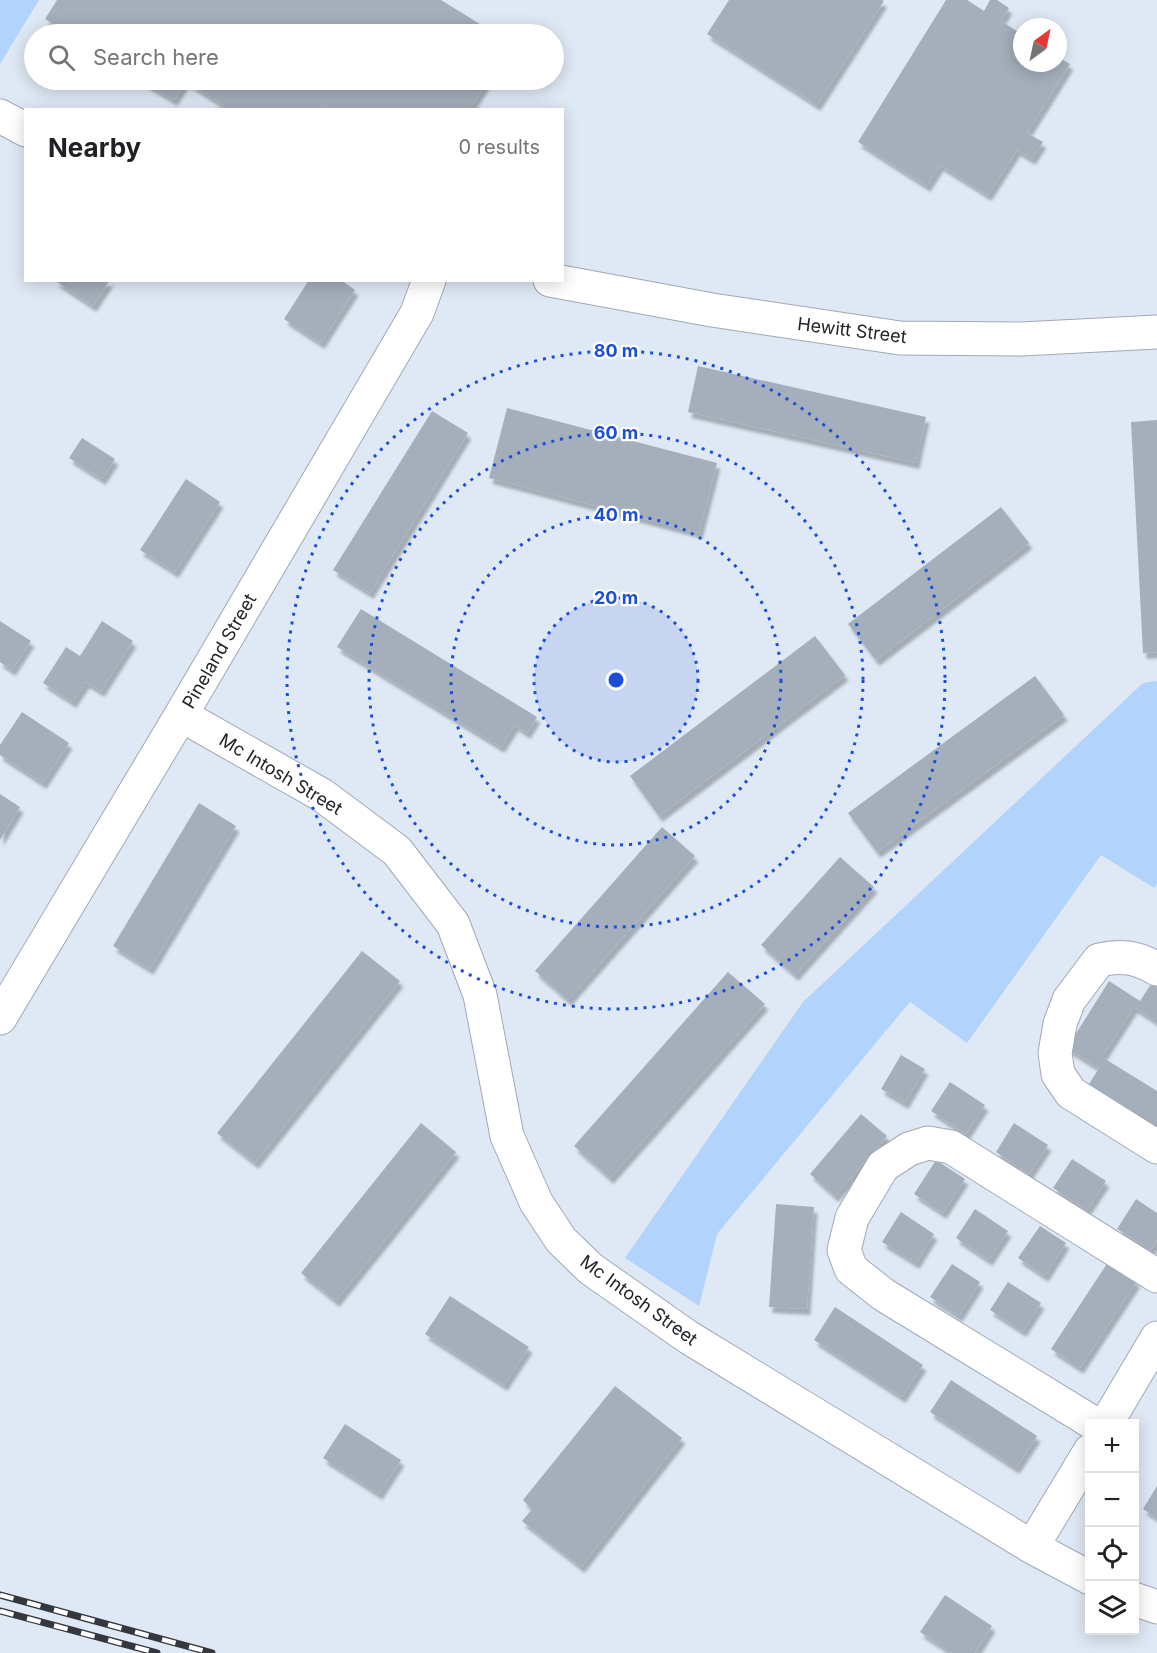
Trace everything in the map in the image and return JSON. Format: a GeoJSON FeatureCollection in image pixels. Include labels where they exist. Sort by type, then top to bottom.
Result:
{"type":"FeatureCollection","features":[{"type":"Feature","properties":{"kind":"street"},"geometry":{"type":"LineString","coordinates":[[0,116],[24,128]]}},
{"type":"Feature","properties":{"kind":"street","name":"Pineland Street"},"geometry":{"type":"LineString","coordinates":[[0,1018],[417,313],[428,282]]}},
{"type":"Feature","properties":{"kind":"street","name":"Hewitt Street"},"geometry":{"type":"LineString","coordinates":[[561,282],[712,310],[900,338],[1022,339],[1157,332]]}},
{"type":"Feature","properties":{"kind":"street","name":"Mc Intosh Street"},"geometry":{"type":"LineString","coordinates":[[181,715],[322,795],[397,851],[453,924],[480,996],[507,1136],[536,1202],[561,1239],[591,1269],[688,1337],[1032,1547],[1085,1576]]}},
{"type":"Feature","properties":{"kind":"street"},"geometry":{"type":"LineString","coordinates":[[1157,969],[1130,957],[1099,960],[1069,1000],[1060,1024],[1055,1053],[1058,1074],[1071,1093],[1157,1147]]}},
{"type":"Feature","properties":{"kind":"street"},"geometry":{"type":"LineString","coordinates":[[1087,1419],[884,1295],[851,1269],[844,1250],[852,1218],[883,1166],[909,1149],[928,1143],[951,1147],[1157,1276]]}},
{"type":"Feature","properties":{"kind":"street"},"geometry":{"type":"LineString","coordinates":[[1109,1419],[1157,1338]]}},
{"type":"Feature","properties":{"kind":"street"},"geometry":{"type":"LineString","coordinates":[[1032,1547],[1085,1458]]}},
{"type":"Feature","properties":{"kind":"street"},"geometry":{"type":"LineString","coordinates":[[1139,1601],[1157,1607]]}},
{"type":"Feature","properties":{"kind":"shaded area"},"geometry":{"type":"Polygon","coordinates":[[[0,0],[39,0],[24,24],[0,64],[0,0]]]}},
{"type":"Feature","properties":{"kind":"shaded area"},"geometry":{"type":"Polygon","coordinates":[[[1157,681],[1157,884],[1154,888],[1101,855],[967,1043],[910,1002],[717,1234],[699,1306],[625,1258],[803,1002],[1143,683],[1157,681]]]}},
{"type":"Feature","properties":{"kind":"building"},"geometry":{"type":"Polygon","coordinates":[[[57,0],[441,0],[480,24],[53,24],[45,19],[57,0]]]}},
{"type":"Feature","properties":{"kind":"building"},"geometry":{"type":"Polygon","coordinates":[[[729,0],[884,1],[817,105],[707,34],[729,0]]]}},
{"type":"Feature","properties":{"kind":"building"},"geometry":{"type":"Polygon","coordinates":[[[946,0],[967,0],[984,11],[990,0],[997,0],[1009,8],[1001,21],[1013,28],[1013,72],[1065,72],[1027,133],[1043,142],[1032,159],[1017,150],[988,195],[940,165],[927,186],[858,142],[946,0]]]}},
{"type":"Feature","properties":{"kind":"building"},"geometry":{"type":"Polygon","coordinates":[[[157,90],[180,90],[174,100],[157,90]]]}},
{"type":"Feature","properties":{"kind":"building"},"geometry":{"type":"Polygon","coordinates":[[[200,90],[482,90],[470,108],[327,108],[324,106],[323,108],[227,108],[200,90]]]}},
{"type":"Feature","properties":{"kind":"building"},"geometry":{"type":"Polygon","coordinates":[[[57,282],[109,282],[93,306],[57,282]]]}},
{"type":"Feature","properties":{"kind":"building"},"geometry":{"type":"Polygon","coordinates":[[[308,282],[344,282],[355,290],[321,343],[284,319],[308,282]]]}},
{"type":"Feature","properties":{"kind":"building"},"geometry":{"type":"Polygon","coordinates":[[[698,366],[926,417],[916,463],[688,412],[698,366]]]}},
{"type":"Feature","properties":{"kind":"building"},"geometry":{"type":"Polygon","coordinates":[[[507,408],[717,463],[699,533],[489,478],[507,408]]]}},
{"type":"Feature","properties":{"kind":"building"},"geometry":{"type":"Polygon","coordinates":[[[432,411],[468,433],[370,593],[333,570],[432,411]]]}},
{"type":"Feature","properties":{"kind":"building"},"geometry":{"type":"Polygon","coordinates":[[[1157,420],[1157,652],[1143,653],[1131,422],[1157,420]]]}},
{"type":"Feature","properties":{"kind":"building"},"geometry":{"type":"Polygon","coordinates":[[[82,438],[115,459],[102,479],[69,458],[82,438]]]}},
{"type":"Feature","properties":{"kind":"building"},"geometry":{"type":"Polygon","coordinates":[[[186,479],[220,502],[175,572],[140,550],[186,479]]]}},
{"type":"Feature","properties":{"kind":"building"},"geometry":{"type":"Polygon","coordinates":[[[1001,507],[1029,543],[876,660],[848,624],[1001,507]]]}},
{"type":"Feature","properties":{"kind":"building"},"geometry":{"type":"Polygon","coordinates":[[[361,609],[537,717],[527,733],[515,725],[501,747],[337,647],[361,609]]]}},
{"type":"Feature","properties":{"kind":"building"},"geometry":{"type":"Polygon","coordinates":[[[0,621],[31,641],[12,670],[0,662],[0,621]]]}},
{"type":"Feature","properties":{"kind":"building"},"geometry":{"type":"Polygon","coordinates":[[[102,621],[133,641],[101,691],[86,682],[73,702],[43,683],[66,647],[80,656],[102,621]]]}},
{"type":"Feature","properties":{"kind":"building"},"geometry":{"type":"Polygon","coordinates":[[[815,636],[845,675],[659,816],[630,776],[815,636]]]}},
{"type":"Feature","properties":{"kind":"building"},"geometry":{"type":"Polygon","coordinates":[[[1035,676],[1064,715],[877,852],[848,813],[1035,676]]]}},
{"type":"Feature","properties":{"kind":"building"},"geometry":{"type":"Polygon","coordinates":[[[22,712],[69,743],[43,783],[0,755],[0,745],[22,712]]]}},
{"type":"Feature","properties":{"kind":"building"},"geometry":{"type":"Polygon","coordinates":[[[0,794],[20,807],[0,840],[0,794]]]}},
{"type":"Feature","properties":{"kind":"building"},"geometry":{"type":"Polygon","coordinates":[[[199,803],[236,826],[150,969],[113,946],[199,803]]]}},
{"type":"Feature","properties":{"kind":"building"},"geometry":{"type":"Polygon","coordinates":[[[662,827],[695,856],[568,1000],[535,971],[662,827]]]}},
{"type":"Feature","properties":{"kind":"building"},"geometry":{"type":"Polygon","coordinates":[[[840,857],[874,887],[795,975],[761,945],[840,857]]]}},
{"type":"Feature","properties":{"kind":"building"},"geometry":{"type":"Polygon","coordinates":[[[362,951],[400,981],[255,1163],[217,1133],[362,951]]]}},
{"type":"Feature","properties":{"kind":"building"},"geometry":{"type":"Polygon","coordinates":[[[728,972],[765,1004],[610,1178],[574,1146],[728,972]]]}},
{"type":"Feature","properties":{"kind":"building"},"geometry":{"type":"Polygon","coordinates":[[[1155,978],[1157,979],[1157,1022],[1134,1007],[1102,1057],[1157,1091],[1157,1134],[1086,1089],[1099,1068],[1067,1048],[1109,981],[1140,1001],[1155,978]]]}},
{"type":"Feature","properties":{"kind":"building"},"geometry":{"type":"Polygon","coordinates":[[[901,1055],[925,1069],[905,1103],[881,1089],[901,1055]]]}},
{"type":"Feature","properties":{"kind":"building"},"geometry":{"type":"Polygon","coordinates":[[[950,1082],[985,1105],[966,1134],[931,1111],[950,1082]]]}},
{"type":"Feature","properties":{"kind":"building"},"geometry":{"type":"Polygon","coordinates":[[[861,1114],[887,1136],[835,1196],[810,1174],[861,1114]]]}},
{"type":"Feature","properties":{"kind":"building"},"geometry":{"type":"Polygon","coordinates":[[[421,1123],[456,1152],[336,1301],[301,1273],[421,1123]]]}},
{"type":"Feature","properties":{"kind":"building"},"geometry":{"type":"Polygon","coordinates":[[[1014,1123],[1048,1145],[1029,1174],[996,1152],[1014,1123]]]}},
{"type":"Feature","properties":{"kind":"building"},"geometry":{"type":"Polygon","coordinates":[[[1072,1159],[1106,1181],[1087,1210],[1053,1188],[1072,1159]]]}},
{"type":"Feature","properties":{"kind":"building"},"geometry":{"type":"Polygon","coordinates":[[[936,1160],[965,1179],[943,1213],[914,1194],[936,1160]]]}},
{"type":"Feature","properties":{"kind":"building"},"geometry":{"type":"Polygon","coordinates":[[[1136,1199],[1157,1213],[1157,1240],[1151,1250],[1117,1229],[1136,1199]]]}},
{"type":"Feature","properties":{"kind":"building"},"geometry":{"type":"Polygon","coordinates":[[[776,1204],[814,1207],[807,1309],[769,1307],[776,1204]]]}},
{"type":"Feature","properties":{"kind":"building"},"geometry":{"type":"Polygon","coordinates":[[[975,1209],[1008,1231],[989,1260],[956,1238],[975,1209]]]}},
{"type":"Feature","properties":{"kind":"building"},"geometry":{"type":"Polygon","coordinates":[[[901,1212],[934,1234],[916,1263],[882,1242],[901,1212]]]}},
{"type":"Feature","properties":{"kind":"building"},"geometry":{"type":"Polygon","coordinates":[[[1040,1226],[1066,1243],[1045,1276],[1018,1258],[1040,1226]]]}},
{"type":"Feature","properties":{"kind":"building"},"geometry":{"type":"Polygon","coordinates":[[[1108,1262],[1137,1281],[1080,1368],[1051,1349],[1108,1262]]]}},
{"type":"Feature","properties":{"kind":"building"},"geometry":{"type":"Polygon","coordinates":[[[952,1264],[980,1282],[959,1316],[930,1297],[952,1264]]]}},
{"type":"Feature","properties":{"kind":"building"},"geometry":{"type":"Polygon","coordinates":[[[1008,1282],[1041,1303],[1023,1331],[990,1310],[1008,1282]]]}},
{"type":"Feature","properties":{"kind":"building"},"geometry":{"type":"Polygon","coordinates":[[[450,1296],[529,1347],[504,1385],[425,1334],[450,1296]]]}},
{"type":"Feature","properties":{"kind":"building"},"geometry":{"type":"Polygon","coordinates":[[[835,1307],[923,1365],[902,1397],[814,1340],[835,1307]]]}},
{"type":"Feature","properties":{"kind":"building"},"geometry":{"type":"Polygon","coordinates":[[[951,1380],[1037,1436],[1016,1468],[930,1412],[951,1380]]]}},
{"type":"Feature","properties":{"kind":"building"},"geometry":{"type":"Polygon","coordinates":[[[615,1386],[682,1438],[581,1567],[522,1521],[532,1509],[523,1500],[615,1386]]]}},
{"type":"Feature","properties":{"kind":"building"},"geometry":{"type":"Polygon","coordinates":[[[345,1424],[401,1460],[379,1494],[323,1458],[345,1424]]]}},
{"type":"Feature","properties":{"kind":"building"},"geometry":{"type":"Polygon","coordinates":[[[1157,1486],[1157,1518],[1143,1509],[1157,1486]]]}},
{"type":"Feature","properties":{"kind":"building"},"geometry":{"type":"Polygon","coordinates":[[[945,1595],[992,1626],[975,1653],[952,1653],[920,1632],[945,1595]]]}},
{"type":"Feature","properties":{"kind":"railway"},"geometry":{"type":"LineString","coordinates":[[0,1595],[212,1653]]}},
{"type":"Feature","properties":{"kind":"railway"},"geometry":{"type":"LineString","coordinates":[[0,1611],[157,1653]]}}]}
